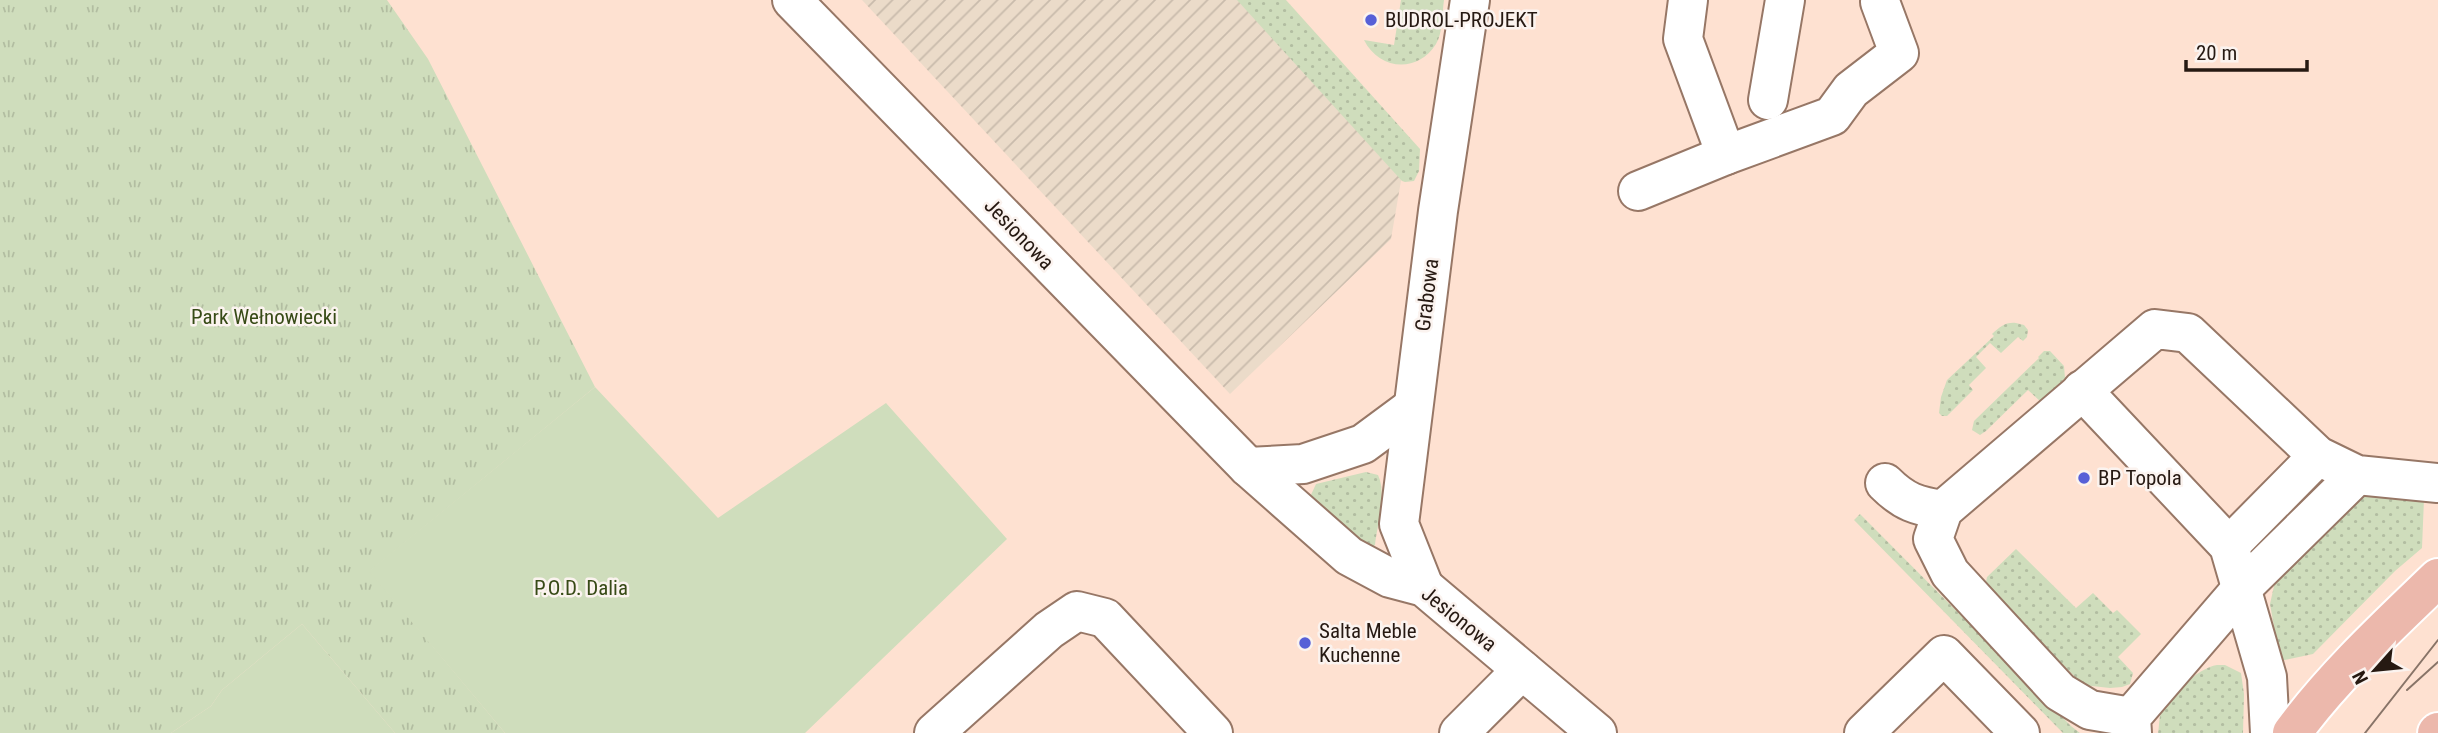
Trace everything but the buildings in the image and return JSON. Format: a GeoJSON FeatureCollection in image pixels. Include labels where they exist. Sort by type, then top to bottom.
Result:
{"type":"FeatureCollection","features":[{"type":"Feature","properties":{"kind":"main road"},"geometry":{"type":"LineString","coordinates":[[2292,733],[2370,645],[2438,578]]}},
{"type":"Feature","properties":{"kind":"street","name":"Jesionowa"},"geometry":{"type":"LineString","coordinates":[[792,0],[1248,467],[1349,556],[1390,578],[1424,587],[1597,733]]}},
{"type":"Feature","properties":{"kind":"street","name":"Grabowa"},"geometry":{"type":"LineString","coordinates":[[1424,587],[1399,524],[1438,211],[1470,0]]}},
{"type":"Feature","properties":{"kind":"street"},"geometry":{"type":"LineString","coordinates":[[1688,0],[1683,39],[1726,155]]}},
{"type":"Feature","properties":{"kind":"street"},"geometry":{"type":"LineString","coordinates":[[1768,100],[1785,0]]}},
{"type":"Feature","properties":{"kind":"street"},"geometry":{"type":"LineString","coordinates":[[1638,191],[1832,116],[1852,90],[1899,53],[1880,2]]}},
{"type":"Feature","properties":{"kind":"street"},"geometry":{"type":"LineString","coordinates":[[2357,475],[2243,587],[2132,725],[2090,710],[2060,692],[1950,573],[1933,539],[1943,510],[2155,329],[2188,333],[2318,456],[2357,475],[2438,483]]}},
{"type":"Feature","properties":{"kind":"street"},"geometry":{"type":"LineString","coordinates":[[2082,390],[2229,546],[2267,677],[2270,733]]}},
{"type":"Feature","properties":{"kind":"street"},"geometry":{"type":"LineString","coordinates":[[1248,467],[1303,464],[1363,444],[1413,407]]}},
{"type":"Feature","properties":{"kind":"street"},"geometry":{"type":"LineString","coordinates":[[2229,546],[2318,456]]}},
{"type":"Feature","properties":{"kind":"street"},"geometry":{"type":"LineString","coordinates":[[1885,484],[1899,497],[1919,506],[1943,510]]}},
{"type":"Feature","properties":{"kind":"street"},"geometry":{"type":"LineString","coordinates":[[934,733],[1049,630],[1077,611],[1105,618],[1213,733]]}},
{"type":"Feature","properties":{"kind":"street"},"geometry":{"type":"LineString","coordinates":[[1864,733],[1944,655],[2020,733]]}},
{"type":"Feature","properties":{"kind":"street"},"geometry":{"type":"LineString","coordinates":[[1459,733],[1522,670]]}},
{"type":"Feature","properties":{"kind":"shaded area"},"geometry":{"type":"Polygon","coordinates":[[[862,0],[1248,0],[1403,169],[1391,239],[1230,394],[862,0]]]}},
{"type":"Feature","properties":{"kind":"green space","name":"Park Wełnowiecki"},"geometry":{"type":"Polygon","coordinates":[[[0,0],[387,0],[428,59],[595,387],[370,571],[505,733],[395,733],[302,624],[222,690],[211,706],[171,733],[0,733],[0,0]]]}},
{"type":"Feature","properties":{"kind":"green space"},"geometry":{"type":"Polygon","coordinates":[[[1237,0],[1286,0],[1420,149],[1419,171],[1414,181],[1402,181],[1237,0]]]}},
{"type":"Feature","properties":{"kind":"green space"},"geometry":{"type":"Polygon","coordinates":[[[1401,0],[1444,0],[1441,29],[1436,44],[1428,54],[1409,64],[1388,62],[1379,58],[1364,40],[1394,45],[1401,0]]]}},
{"type":"Feature","properties":{"kind":"green space"},"geometry":{"type":"Polygon","coordinates":[[[2006,324],[2024,325],[2028,330],[2027,337],[2023,341],[2018,337],[2001,353],[1990,343],[1976,357],[1986,368],[1969,385],[1973,390],[1947,416],[1942,416],[1939,413],[1941,397],[1947,380],[1994,336],[1992,334],[1998,329],[2006,324]]]}},
{"type":"Feature","properties":{"kind":"green space"},"geometry":{"type":"Polygon","coordinates":[[[2044,351],[2050,351],[2064,366],[2065,378],[2041,402],[2028,390],[1986,431],[1980,435],[1972,430],[1974,421],[2044,351]]]}},
{"type":"Feature","properties":{"kind":"green space","name":"P.O.D. Dalia"},"geometry":{"type":"Polygon","coordinates":[[[595,387],[718,518],[886,403],[1007,539],[805,733],[505,733],[369,571],[595,387]]]}},
{"type":"Feature","properties":{"kind":"green space"},"geometry":{"type":"Polygon","coordinates":[[[1366,472],[1378,475],[1382,491],[1375,545],[1368,550],[1310,497],[1316,484],[1366,472]]]}},
{"type":"Feature","properties":{"kind":"green space"},"geometry":{"type":"Polygon","coordinates":[[[2360,492],[2424,499],[2422,548],[2395,571],[2313,654],[2280,661],[2270,604],[2276,577],[2360,492]]]}},
{"type":"Feature","properties":{"kind":"green space"},"geometry":{"type":"Polygon","coordinates":[[[1860,514],[2080,733],[2063,733],[1854,520],[1860,514]]]}},
{"type":"Feature","properties":{"kind":"green space"},"geometry":{"type":"Polygon","coordinates":[[[2016,549],[2076,608],[2093,593],[2113,613],[2117,610],[2141,634],[2118,657],[2133,673],[2130,684],[2110,688],[2083,685],[1989,590],[1987,577],[2016,549]]]}},
{"type":"Feature","properties":{"kind":"green space"},"geometry":{"type":"Polygon","coordinates":[[[302,624],[395,733],[171,733],[211,706],[222,690],[302,624]]]}},
{"type":"Feature","properties":{"kind":"green space"},"geometry":{"type":"Polygon","coordinates":[[[2217,665],[2225,665],[2241,673],[2244,694],[2243,733],[2158,733],[2160,716],[2169,700],[2192,677],[2217,665]]]}},
{"type":"Feature","properties":{"kind":"tram line"},"geometry":{"type":"LineString","coordinates":[[2365,733],[2438,640]]}},
{"type":"Feature","properties":{"kind":"tram line"},"geometry":{"type":"LineString","coordinates":[[2407,690],[2438,662]]}},
{"type":"Feature","properties":{"kind":"place","name":"BUDROL-PROJEKT"},"geometry":{"type":"Point","coordinates":[1371,20]}},
{"type":"Feature","properties":{"kind":"place","name":"BP Topola"},"geometry":{"type":"Point","coordinates":[2084,478]}},
{"type":"Feature","properties":{"kind":"place","name":"Salta Meble Kuchenne"},"geometry":{"type":"Point","coordinates":[1305,643]}}]}
